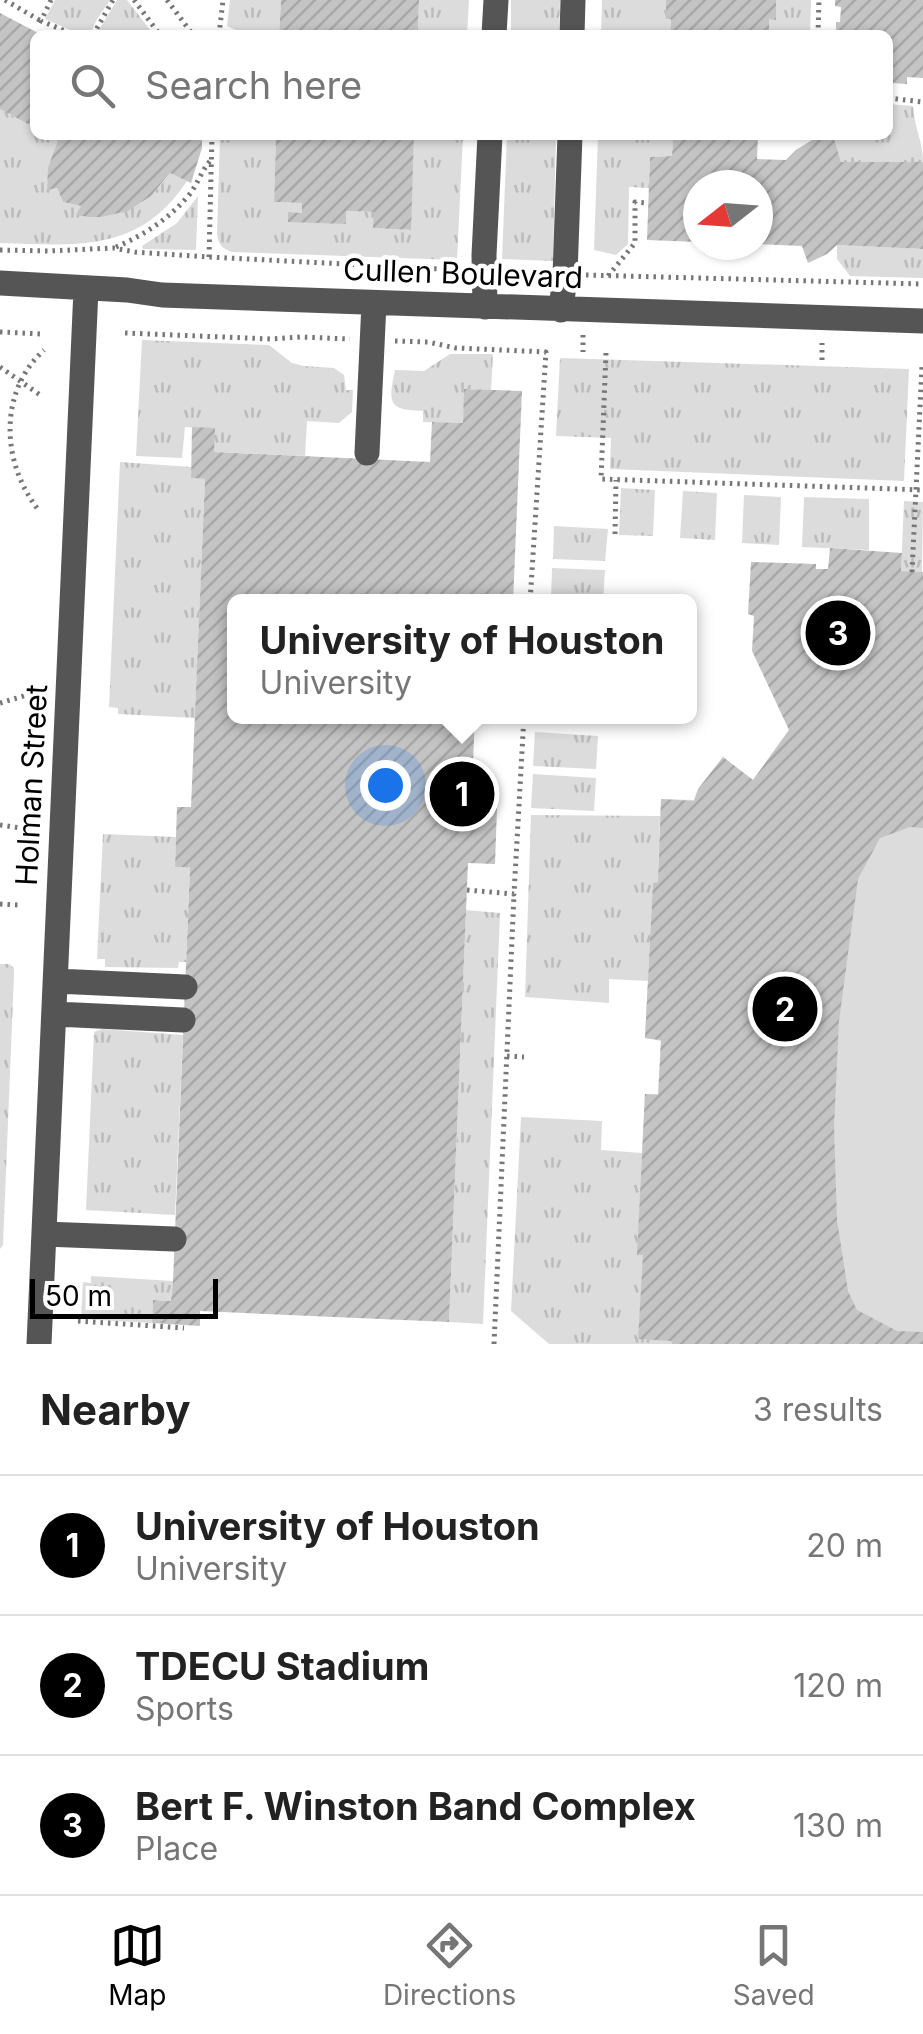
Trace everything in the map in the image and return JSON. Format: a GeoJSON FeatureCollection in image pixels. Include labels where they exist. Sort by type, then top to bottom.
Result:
{"type":"FeatureCollection","features":[{"type":"Feature","properties":{"kind":"street"},"geometry":{"type":"LineString","coordinates":[[494,30],[496,0]]}},
{"type":"Feature","properties":{"kind":"street"},"geometry":{"type":"LineString","coordinates":[[572,30],[574,0]]}},
{"type":"Feature","properties":{"kind":"street"},"geometry":{"type":"LineString","coordinates":[[485,307],[490,140]]}},
{"type":"Feature","properties":{"kind":"street"},"geometry":{"type":"LineString","coordinates":[[561,310],[570,140]]}},
{"type":"Feature","properties":{"kind":"street","name":"Cullen Boulevard"},"geometry":{"type":"LineString","coordinates":[[0,283],[162,295],[923,321]]}},
{"type":"Feature","properties":{"kind":"street","name":"Holman Street"},"geometry":{"type":"LineString","coordinates":[[39,1344],[86,289]]}},
{"type":"Feature","properties":{"kind":"street"},"geometry":{"type":"LineString","coordinates":[[367,454],[374,302]]}},
{"type":"Feature","properties":{"kind":"street"},"geometry":{"type":"LineString","coordinates":[[56,981],[185,987]]}},
{"type":"Feature","properties":{"kind":"street"},"geometry":{"type":"LineString","coordinates":[[55,1014],[184,1020]]}},
{"type":"Feature","properties":{"kind":"street"},"geometry":{"type":"LineString","coordinates":[[44,1234],[174,1239]]}},
{"type":"Feature","properties":{"kind":"path"},"geometry":{"type":"LineString","coordinates":[[5,0],[63,30]]}},
{"type":"Feature","properties":{"kind":"path"},"geometry":{"type":"LineString","coordinates":[[42,20],[51,0]]}},
{"type":"Feature","properties":{"kind":"path"},"geometry":{"type":"LineString","coordinates":[[96,30],[114,0]]}},
{"type":"Feature","properties":{"kind":"path"},"geometry":{"type":"LineString","coordinates":[[134,0],[156,30]]}},
{"type":"Feature","properties":{"kind":"path"},"geometry":{"type":"LineString","coordinates":[[167,0],[190,30]]}},
{"type":"Feature","properties":{"kind":"path"},"geometry":{"type":"LineString","coordinates":[[220,30],[223,0]]}},
{"type":"Feature","properties":{"kind":"path"},"geometry":{"type":"LineString","coordinates":[[818,30],[820,0]]}},
{"type":"Feature","properties":{"kind":"path"},"geometry":{"type":"LineString","coordinates":[[893,99],[923,102]]}},
{"type":"Feature","properties":{"kind":"path"},"geometry":{"type":"LineString","coordinates":[[210,257],[212,140]]}},
{"type":"Feature","properties":{"kind":"path"},"geometry":{"type":"LineString","coordinates":[[113,248],[143,236],[168,216],[192,192],[211,160]]}},
{"type":"Feature","properties":{"kind":"path"},"geometry":{"type":"LineString","coordinates":[[608,276],[635,243],[635,202],[646,203]]}},
{"type":"Feature","properties":{"kind":"path"},"geometry":{"type":"LineString","coordinates":[[0,250],[113,248],[485,272],[923,284]]}},
{"type":"Feature","properties":{"kind":"path"},"geometry":{"type":"LineString","coordinates":[[0,332],[42,334]]}},
{"type":"Feature","properties":{"kind":"path"},"geometry":{"type":"LineString","coordinates":[[125,333],[271,339],[372,338],[546,352],[531,594]]}},
{"type":"Feature","properties":{"kind":"path"},"geometry":{"type":"LineString","coordinates":[[583,334],[583,352]]}},
{"type":"Feature","properties":{"kind":"path"},"geometry":{"type":"LineString","coordinates":[[461,337],[461,348]]}},
{"type":"Feature","properties":{"kind":"path"},"geometry":{"type":"LineString","coordinates":[[822,342],[822,360]]}},
{"type":"Feature","properties":{"kind":"path"},"geometry":{"type":"LineString","coordinates":[[13,378],[28,360],[44,350]]}},
{"type":"Feature","properties":{"kind":"path"},"geometry":{"type":"LineString","coordinates":[[606,353],[602,480],[919,490]]}},
{"type":"Feature","properties":{"kind":"path"},"geometry":{"type":"LineString","coordinates":[[912,572],[919,490],[922,366]]}},
{"type":"Feature","properties":{"kind":"path"},"geometry":{"type":"LineString","coordinates":[[0,367],[42,397]]}},
{"type":"Feature","properties":{"kind":"path"},"geometry":{"type":"LineString","coordinates":[[2,446],[14,480],[37,508]]}},
{"type":"Feature","properties":{"kind":"path"},"geometry":{"type":"LineString","coordinates":[[615,534],[616,480]]}},
{"type":"Feature","properties":{"kind":"path"},"geometry":{"type":"LineString","coordinates":[[0,702],[27,695]]}},
{"type":"Feature","properties":{"kind":"path"},"geometry":{"type":"LineString","coordinates":[[494,1344],[524,724]]}},
{"type":"Feature","properties":{"kind":"path"},"geometry":{"type":"LineString","coordinates":[[0,824],[21,828]]}},
{"type":"Feature","properties":{"kind":"path"},"geometry":{"type":"LineString","coordinates":[[467,890],[514,894]]}},
{"type":"Feature","properties":{"kind":"path"},"geometry":{"type":"LineString","coordinates":[[0,904],[18,905]]}},
{"type":"Feature","properties":{"kind":"path"},"geometry":{"type":"LineString","coordinates":[[506,1056],[524,1058]]}},
{"type":"Feature","properties":{"kind":"path"},"geometry":{"type":"LineString","coordinates":[[78,1321],[184,1328]]}},
{"type":"Feature","properties":{"kind":"green space"},"geometry":{"type":"Polygon","coordinates":[[[55,0],[110,0],[92,30],[70,30],[45,19],[55,0]]]}},
{"type":"Feature","properties":{"kind":"green space"},"geometry":{"type":"Polygon","coordinates":[[[117,0],[127,0],[150,30],[99,30],[117,0]]]}},
{"type":"Feature","properties":{"kind":"green space"},"geometry":{"type":"Polygon","coordinates":[[[230,0],[281,0],[279,30],[235,30],[227,26],[230,0]]]}},
{"type":"Feature","properties":{"kind":"green space"},"geometry":{"type":"Polygon","coordinates":[[[419,0],[469,0],[467,30],[418,30],[419,0]]]}},
{"type":"Feature","properties":{"kind":"green space"},"geometry":{"type":"Polygon","coordinates":[[[511,0],[560,0],[559,30],[511,30],[511,0]]]}},
{"type":"Feature","properties":{"kind":"green space"},"geometry":{"type":"Polygon","coordinates":[[[602,0],[666,0],[670,30],[601,30],[602,0]]]}},
{"type":"Feature","properties":{"kind":"green space"},"geometry":{"type":"Polygon","coordinates":[[[776,0],[811,0],[810,30],[769,30],[769,19],[776,19],[776,0]]]}},
{"type":"Feature","properties":{"kind":"green space"},"geometry":{"type":"Polygon","coordinates":[[[893,104],[913,106],[923,162],[841,162],[834,140],[893,140],[893,104]]]}},
{"type":"Feature","properties":{"kind":"green space"},"geometry":{"type":"Polygon","coordinates":[[[0,109],[30,125],[30,140],[58,140],[47,189],[57,188],[63,202],[81,206],[77,215],[107,213],[140,204],[170,173],[187,181],[168,205],[127,233],[80,244],[0,243],[0,109]]]}},
{"type":"Feature","properties":{"kind":"green space"},"geometry":{"type":"Polygon","coordinates":[[[220,140],[276,140],[274,202],[302,203],[302,213],[289,212],[346,223],[346,211],[374,212],[374,228],[410,230],[414,140],[463,140],[457,260],[232,252],[220,243],[220,140]]]}},
{"type":"Feature","properties":{"kind":"green space"},"geometry":{"type":"Polygon","coordinates":[[[507,140],[556,140],[553,261],[502,259],[507,140]]]}},
{"type":"Feature","properties":{"kind":"green space"},"geometry":{"type":"Polygon","coordinates":[[[598,140],[673,140],[672,156],[650,157],[649,188],[629,187],[628,244],[616,255],[594,250],[598,140]]]}},
{"type":"Feature","properties":{"kind":"green space"},"geometry":{"type":"Polygon","coordinates":[[[198,196],[196,250],[143,249],[177,223],[198,196]]]}},
{"type":"Feature","properties":{"kind":"green space"},"geometry":{"type":"Polygon","coordinates":[[[837,245],[923,249],[923,278],[850,276],[837,259],[837,245]]]}},
{"type":"Feature","properties":{"kind":"green space"},"geometry":{"type":"Polygon","coordinates":[[[142,340],[269,345],[292,363],[334,368],[344,375],[346,390],[353,390],[352,412],[339,423],[307,421],[305,456],[214,452],[214,429],[185,427],[182,458],[136,456],[142,340]]]}},
{"type":"Feature","properties":{"kind":"green space"},"geometry":{"type":"Polygon","coordinates":[[[450,354],[493,354],[491,390],[465,389],[463,423],[423,422],[423,411],[403,409],[393,402],[395,370],[424,371],[450,354]]]}},
{"type":"Feature","properties":{"kind":"green space"},"geometry":{"type":"Polygon","coordinates":[[[560,358],[909,369],[904,481],[610,469],[611,438],[556,436],[560,358]]]}},
{"type":"Feature","properties":{"kind":"green space"},"geometry":{"type":"Polygon","coordinates":[[[120,462],[191,467],[191,478],[205,479],[195,718],[118,714],[118,708],[109,707],[120,462]]]}},
{"type":"Feature","properties":{"kind":"green space"},"geometry":{"type":"Polygon","coordinates":[[[621,488],[655,490],[653,536],[619,535],[621,488]]]}},
{"type":"Feature","properties":{"kind":"green space"},"geometry":{"type":"Polygon","coordinates":[[[683,491],[717,493],[715,540],[680,538],[683,491]]]}},
{"type":"Feature","properties":{"kind":"green space"},"geometry":{"type":"Polygon","coordinates":[[[744,495],[781,497],[779,545],[742,543],[744,495]]]}},
{"type":"Feature","properties":{"kind":"green space"},"geometry":{"type":"Polygon","coordinates":[[[804,497],[869,499],[869,550],[802,547],[804,497]]]}},
{"type":"Feature","properties":{"kind":"green space"},"geometry":{"type":"Polygon","coordinates":[[[904,501],[923,502],[922,572],[901,571],[904,501]]]}},
{"type":"Feature","properties":{"kind":"green space"},"geometry":{"type":"Polygon","coordinates":[[[554,526],[608,529],[605,561],[553,559],[554,526]]]}},
{"type":"Feature","properties":{"kind":"green space"},"geometry":{"type":"Polygon","coordinates":[[[552,568],[605,570],[603,594],[551,594],[552,568]]]}},
{"type":"Feature","properties":{"kind":"green space"},"geometry":{"type":"Polygon","coordinates":[[[923,687],[923,1344],[672,1344],[638,1339],[643,1256],[637,1255],[645,1094],[659,1094],[661,1041],[645,1038],[661,799],[694,800],[723,757],[753,780],[789,730],[923,687]]]}},
{"type":"Feature","properties":{"kind":"green space"},"geometry":{"type":"Polygon","coordinates":[[[535,732],[598,736],[596,769],[533,766],[535,732]]]}},
{"type":"Feature","properties":{"kind":"green space"},"geometry":{"type":"Polygon","coordinates":[[[533,774],[596,778],[594,811],[531,808],[533,774]]]}},
{"type":"Feature","properties":{"kind":"green space"},"geometry":{"type":"Polygon","coordinates":[[[531,815],[660,816],[648,981],[609,979],[609,1003],[525,997],[531,815]]]}},
{"type":"Feature","properties":{"kind":"green space"},"geometry":{"type":"Polygon","coordinates":[[[103,834],[176,837],[175,866],[190,867],[186,962],[179,962],[178,968],[105,967],[105,959],[97,959],[103,834]]]}},
{"type":"Feature","properties":{"kind":"green space"},"geometry":{"type":"Polygon","coordinates":[[[466,910],[500,913],[483,1324],[449,1322],[466,910]]]}},
{"type":"Feature","properties":{"kind":"green space"},"geometry":{"type":"Polygon","coordinates":[[[0,964],[9,964],[14,975],[0,1249],[0,964]]]}},
{"type":"Feature","properties":{"kind":"green space"},"geometry":{"type":"Polygon","coordinates":[[[102,1029],[183,1035],[175,1215],[86,1210],[94,1032],[102,1029]]]}},
{"type":"Feature","properties":{"kind":"green space"},"geometry":{"type":"Polygon","coordinates":[[[521,1117],[602,1121],[601,1150],[642,1153],[638,1255],[643,1255],[672,1344],[549,1344],[511,1311],[521,1117]]]}},
{"type":"Feature","properties":{"kind":"green space"},"geometry":{"type":"Polygon","coordinates":[[[91,1276],[173,1281],[171,1301],[153,1300],[152,1323],[81,1319],[83,1282],[91,1283],[91,1276]]]}},
{"type":"Feature","properties":{"kind":"building"},"geometry":{"type":"Polygon","coordinates":[[[281,0],[419,0],[418,30],[279,30],[281,0]]]}},
{"type":"Feature","properties":{"kind":"building"},"geometry":{"type":"Polygon","coordinates":[[[666,0],[776,0],[776,20],[769,19],[769,30],[670,30],[671,19],[666,19],[666,0]]]}},
{"type":"Feature","properties":{"kind":"building"},"geometry":{"type":"Polygon","coordinates":[[[835,0],[923,0],[923,78],[907,77],[907,84],[893,83],[893,30],[836,30],[841,7],[835,6],[835,0]]]}},
{"type":"Feature","properties":{"kind":"building"},"geometry":{"type":"Polygon","coordinates":[[[0,13],[32,30],[30,125],[0,109],[0,13]]]}},
{"type":"Feature","properties":{"kind":"building"},"geometry":{"type":"Polygon","coordinates":[[[58,140],[202,140],[191,183],[170,173],[151,196],[128,211],[101,217],[76,215],[81,206],[63,202],[57,188],[47,190],[48,168],[58,140]]]}},
{"type":"Feature","properties":{"kind":"building"},"geometry":{"type":"Polygon","coordinates":[[[276,140],[414,140],[411,230],[373,228],[374,212],[346,211],[346,224],[288,222],[288,212],[302,213],[302,203],[274,202],[276,140]]]}},
{"type":"Feature","properties":{"kind":"building"},"geometry":{"type":"Polygon","coordinates":[[[673,140],[758,140],[757,159],[786,160],[812,140],[834,140],[841,162],[923,162],[923,249],[837,245],[808,263],[802,246],[773,245],[773,170],[683,170],[683,241],[647,240],[650,157],[672,156],[673,140]]]}},
{"type":"Feature","properties":{"kind":"building"},"geometry":{"type":"Polygon","coordinates":[[[464,389],[522,391],[513,594],[227,594],[227,724],[475,724],[471,807],[497,808],[495,864],[468,863],[449,1322],[200,1311],[200,1326],[152,1323],[153,1300],[171,1301],[173,1281],[190,867],[175,867],[177,807],[191,807],[205,479],[191,478],[192,427],[215,428],[214,452],[430,462],[432,422],[463,423],[464,389]]]}},
{"type":"Feature","properties":{"kind":"building"},"geometry":{"type":"Polygon","coordinates":[[[830,548],[902,553],[901,571],[923,572],[923,828],[910,827],[880,838],[858,879],[839,1021],[834,1126],[837,1220],[848,1291],[857,1310],[897,1331],[923,1332],[923,1344],[672,1344],[638,1339],[643,1255],[637,1255],[645,1094],[658,1095],[661,1040],[645,1038],[661,799],[694,801],[698,789],[723,757],[753,780],[789,730],[752,651],[754,616],[748,614],[751,562],[816,564],[816,569],[828,569],[830,548]]]}},
{"type":"Feature","properties":{"kind":"place","name":"Bert F. Winston Band Complex"},"geometry":{"type":"Point","coordinates":[838,633]}},
{"type":"Feature","properties":{"kind":"place","name":"University of Houston"},"geometry":{"type":"Point","coordinates":[462,794]}},
{"type":"Feature","properties":{"kind":"place","name":"TDECU Stadium"},"geometry":{"type":"Point","coordinates":[785,1009]}}]}
